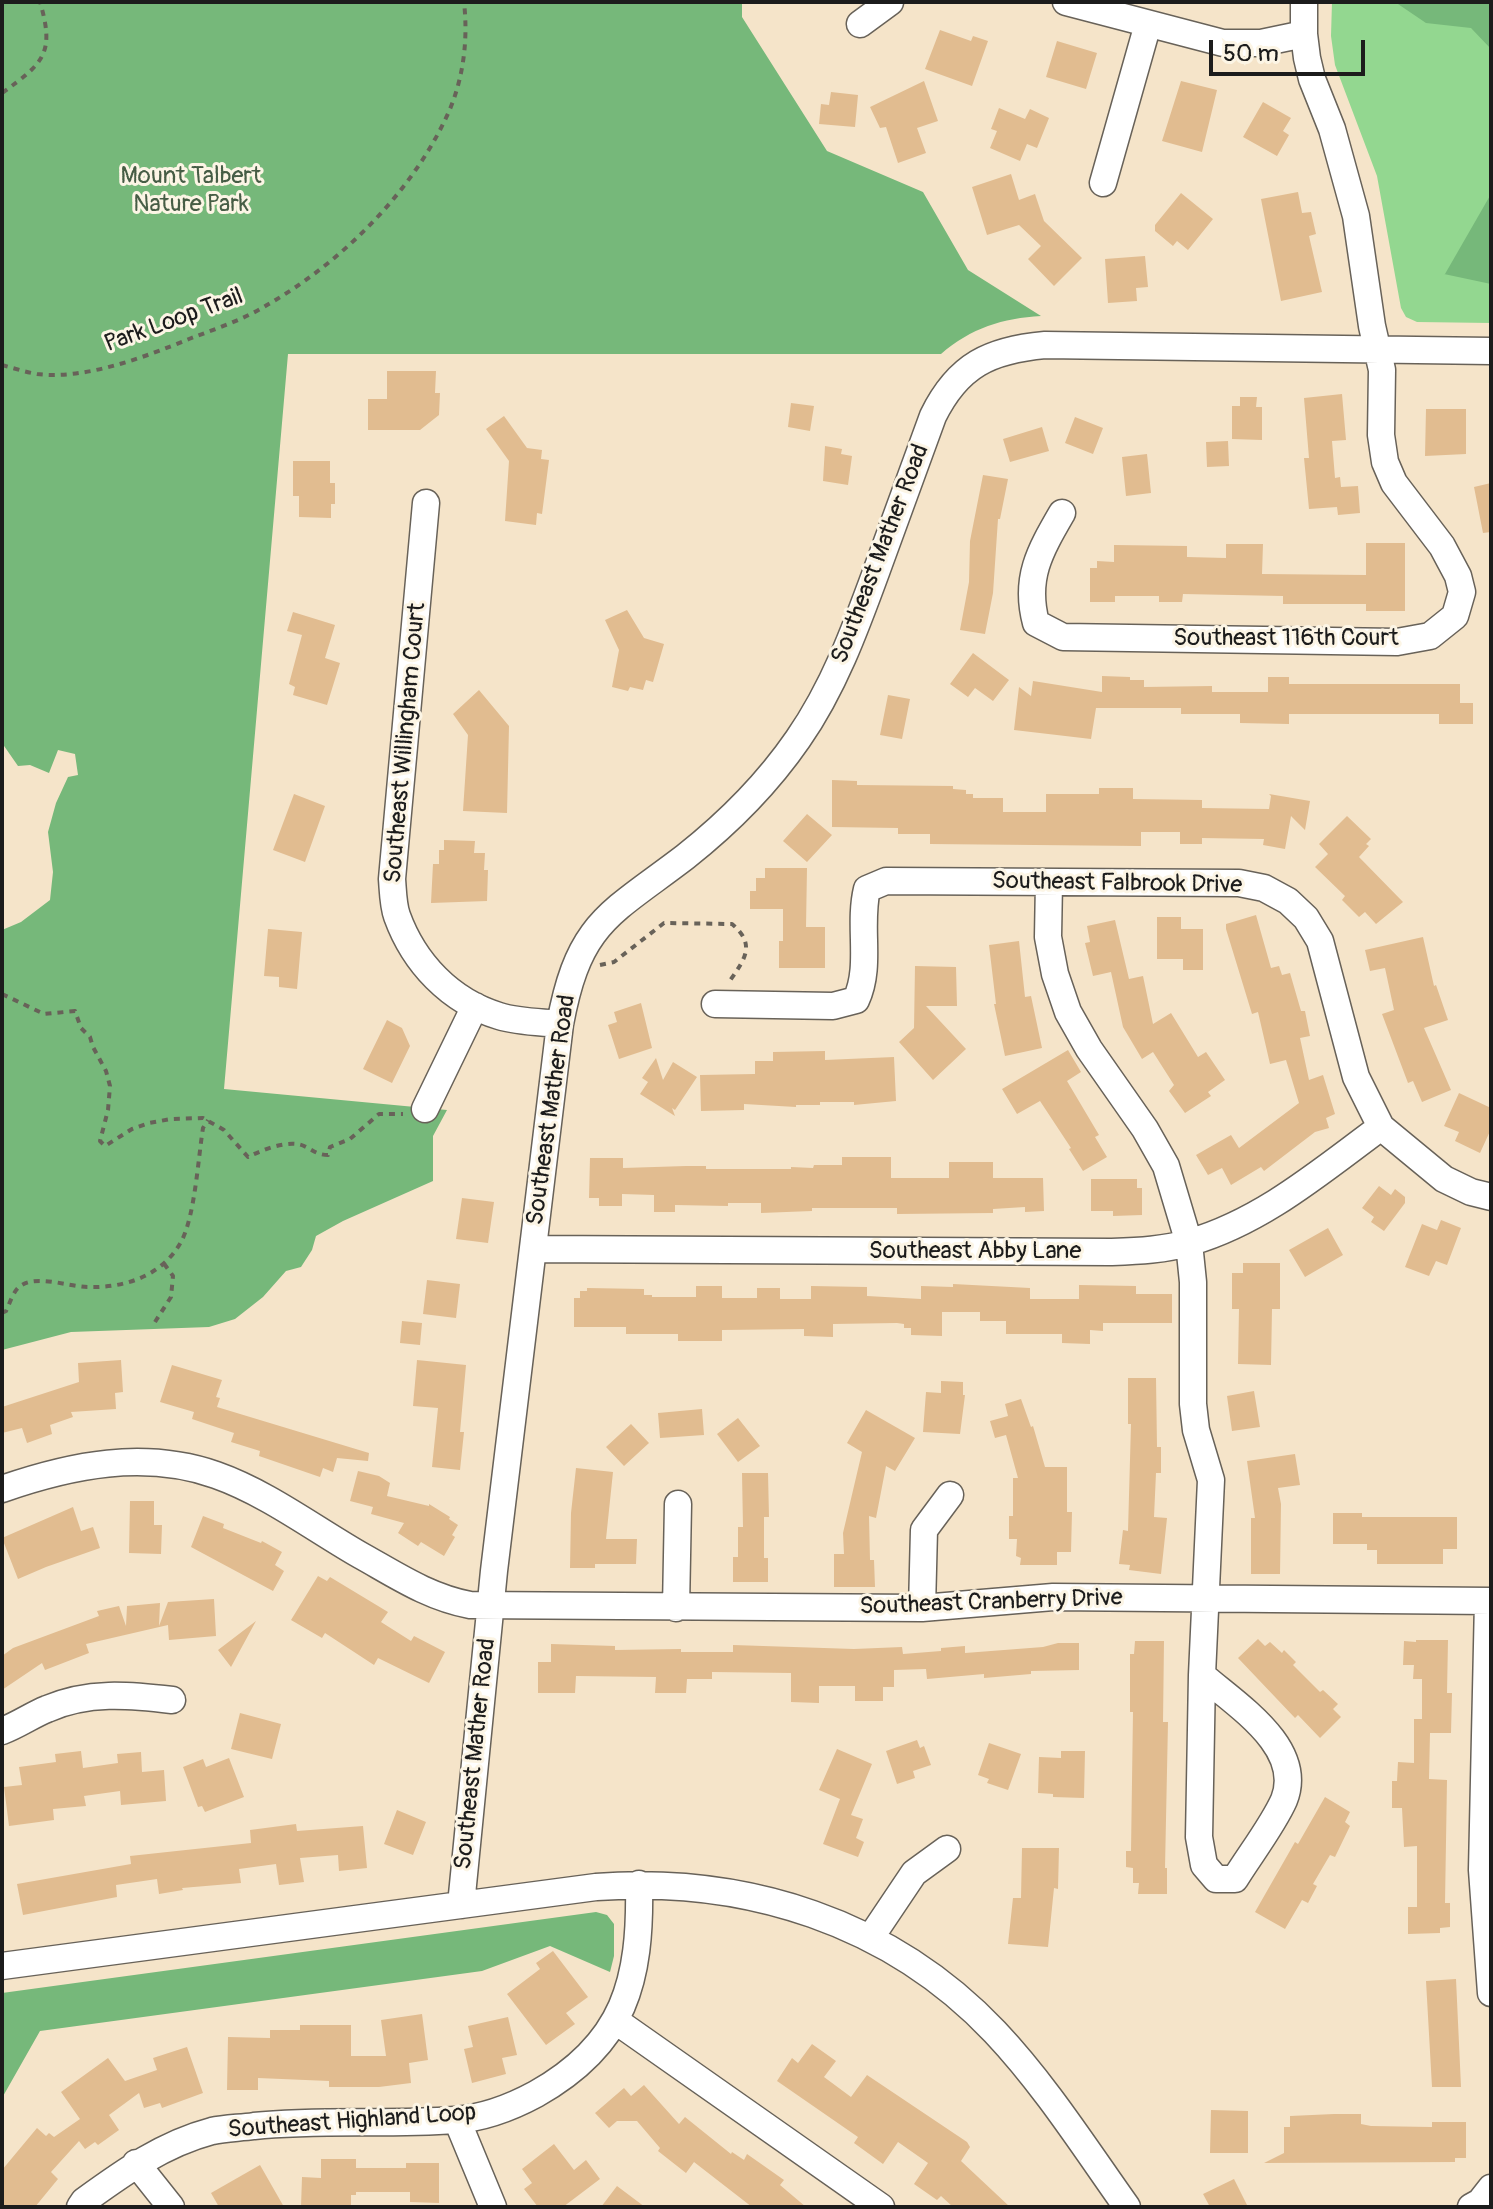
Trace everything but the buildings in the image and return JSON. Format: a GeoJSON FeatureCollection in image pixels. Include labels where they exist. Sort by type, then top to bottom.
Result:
{"type":"FeatureCollection","features":[{"type":"Feature","properties":{"kind":"street"},"geometry":{"type":"LineString","coordinates":[[860,24],[890,2]]}},
{"type":"Feature","properties":{"kind":"street"},"geometry":{"type":"LineString","coordinates":[[1066,2],[1223,43],[1261,43],[1304,34]]}},
{"type":"Feature","properties":{"kind":"street","name":"Southeast 116th Court"},"geometry":{"type":"LineString","coordinates":[[1062,513],[1043,545],[1032,578],[1031,601],[1036,623],[1063,637],[1397,642],[1430,636],[1455,616],[1462,592],[1458,576],[1442,546],[1402,495],[1385,462],[1381,435],[1382,370],[1349,185],[1332,129],[1312,79],[1304,34],[1304,2]]}},
{"type":"Feature","properties":{"kind":"street"},"geometry":{"type":"LineString","coordinates":[[1103,183],[1148,24]]}},
{"type":"Feature","properties":{"kind":"street","name":"Southeast Mather Road"},"geometry":{"type":"LineString","coordinates":[[2,1966],[461,1905],[491,1605],[566,994],[587,941],[612,910],[683,858],[738,812],[800,736],[838,668],[933,416],[949,388],[964,372],[994,354],[1045,345],[1491,351]]}},
{"type":"Feature","properties":{"kind":"street","name":"Southeast Willingham Court"},"geometry":{"type":"LineString","coordinates":[[426,503],[392,879],[396,913],[412,949],[436,980],[475,1006],[500,1016],[560,1024]]}},
{"type":"Feature","properties":{"kind":"street","name":"Southeast Falbrook Drive"},"geometry":{"type":"LineString","coordinates":[[715,1004],[833,1006],[856,1000],[863,985],[862,909],[867,889],[886,881],[1239,883],[1264,888],[1288,901],[1306,918],[1320,941],[1356,1077],[1381,1127],[1444,1179],[1471,1192],[1491,1197]]}},
{"type":"Feature","properties":{"kind":"street"},"geometry":{"type":"LineString","coordinates":[[1049,882],[1048,937],[1055,974],[1068,1012],[1166,1166],[1189,1243],[1193,1282],[1193,1404],[1196,1430],[1211,1480],[1202,1675],[1199,1837],[1204,1865],[1216,1879],[1235,1879],[1284,1799],[1287,1769],[1282,1752],[1273,1738],[1202,1675]]}},
{"type":"Feature","properties":{"kind":"street"},"geometry":{"type":"LineString","coordinates":[[425,1109],[475,1006]]}},
{"type":"Feature","properties":{"kind":"street","name":"Southeast Abby Lane"},"geometry":{"type":"LineString","coordinates":[[534,1249],[1155,1250],[1189,1243],[1234,1227],[1269,1208],[1381,1127]]}},
{"type":"Feature","properties":{"kind":"street","name":"Southeast Cranberry Drive"},"geometry":{"type":"LineString","coordinates":[[2,1489],[74,1467],[114,1462],[156,1463],[214,1475],[251,1491],[428,1594],[470,1605],[922,1608],[1053,1597],[1489,1601]]}},
{"type":"Feature","properties":{"kind":"street"},"geometry":{"type":"LineString","coordinates":[[922,1608],[924,1530],[950,1495]]}},
{"type":"Feature","properties":{"kind":"street"},"geometry":{"type":"LineString","coordinates":[[676,1608],[678,1504]]}},
{"type":"Feature","properties":{"kind":"street"},"geometry":{"type":"LineString","coordinates":[[1489,1601],[1482,1870],[1491,1993]]}},
{"type":"Feature","properties":{"kind":"street"},"geometry":{"type":"LineString","coordinates":[[2,1731],[47,1709],[88,1696],[112,1694],[172,1700]]}},
{"type":"Feature","properties":{"kind":"street"},"geometry":{"type":"LineString","coordinates":[[871,1937],[914,1873],[947,1849]]}},
{"type":"Feature","properties":{"kind":"street"},"geometry":{"type":"LineString","coordinates":[[461,1905],[584,1888],[639,1884],[699,1887],[768,1899],[809,1911],[871,1937],[950,1989],[994,2030],[1040,2087],[1127,2207]]}},
{"type":"Feature","properties":{"kind":"street","name":"Southeast Highland Loop"},"geometry":{"type":"LineString","coordinates":[[80,2207],[136,2163],[214,2130],[277,2124],[457,2120],[522,2101],[551,2085],[580,2064],[602,2042],[616,2021],[635,1968],[639,1938],[639,1884]]}},
{"type":"Feature","properties":{"kind":"street"},"geometry":{"type":"LineString","coordinates":[[616,2021],[881,2207]]}},
{"type":"Feature","properties":{"kind":"street"},"geometry":{"type":"LineString","coordinates":[[457,2120],[493,2207]]}},
{"type":"Feature","properties":{"kind":"street"},"geometry":{"type":"LineString","coordinates":[[136,2163],[171,2207]]}},
{"type":"Feature","properties":{"kind":"path"},"geometry":{"type":"LineString","coordinates":[[2,93],[23,78],[45,54],[49,31],[40,2]]}},
{"type":"Feature","properties":{"kind":"path","name":"Park Loop Trail"},"geometry":{"type":"LineString","coordinates":[[2,365],[37,374],[76,375],[155,353],[267,306],[320,270],[379,218],[421,159],[450,109],[463,64],[464,2]]}},
{"type":"Feature","properties":{"kind":"path"},"geometry":{"type":"LineString","coordinates":[[579,957],[603,966],[614,962],[664,923],[732,924],[742,932],[746,956],[715,1004]]}},
{"type":"Feature","properties":{"kind":"path"},"geometry":{"type":"LineString","coordinates":[[2,994],[44,1014],[75,1011],[81,1028],[90,1037],[106,1071],[110,1086],[100,1141],[105,1146],[132,1129],[149,1123],[171,1119],[208,1120],[224,1130],[248,1157],[288,1142],[328,1155],[330,1147],[350,1139],[379,1114],[423,1114],[425,1109]]}},
{"type":"Feature","properties":{"kind":"path"},"geometry":{"type":"LineString","coordinates":[[2,1313],[17,1289],[31,1281],[89,1288],[144,1278],[165,1265],[182,1240],[189,1217],[203,1128],[208,1120]]}},
{"type":"Feature","properties":{"kind":"path"},"geometry":{"type":"LineString","coordinates":[[155,1322],[171,1297],[173,1276],[165,1265]]}},
{"type":"Feature","properties":{"kind":"green space","name":"Mount Talbert Nature Park"},"geometry":{"type":"Polygon","coordinates":[[[2,2],[742,2],[742,17],[827,151],[923,192],[968,270],[1041,316],[988,326],[964,337],[941,354],[288,354],[224,1089],[447,1110],[433,1136],[433,1181],[316,1236],[312,1250],[301,1267],[286,1271],[263,1297],[235,1319],[209,1327],[71,1332],[2,1350],[2,930],[21,922],[50,900],[53,872],[48,832],[68,777],[78,775],[75,754],[58,750],[49,773],[30,765],[18,766],[2,743],[2,2]]]}},
{"type":"Feature","properties":{"kind":"green space"},"geometry":{"type":"Polygon","coordinates":[[[1332,2],[1491,2],[1491,323],[1417,322],[1406,317],[1401,308],[1377,176],[1335,65],[1331,36],[1332,2]]]}},
{"type":"Feature","properties":{"kind":"green space"},"geometry":{"type":"Polygon","coordinates":[[[1395,2],[1491,2],[1491,49],[1471,28],[1426,23],[1395,2]]]}},
{"type":"Feature","properties":{"kind":"green space"},"geometry":{"type":"Polygon","coordinates":[[[1491,194],[1491,284],[1444,274],[1445,274],[1491,194]]]}},
{"type":"Feature","properties":{"kind":"green space"},"geometry":{"type":"Polygon","coordinates":[[[596,1912],[607,1915],[614,1924],[614,1956],[610,1972],[550,1946],[482,1971],[40,2031],[2,2098],[2,1993],[596,1912]]]}}]}
